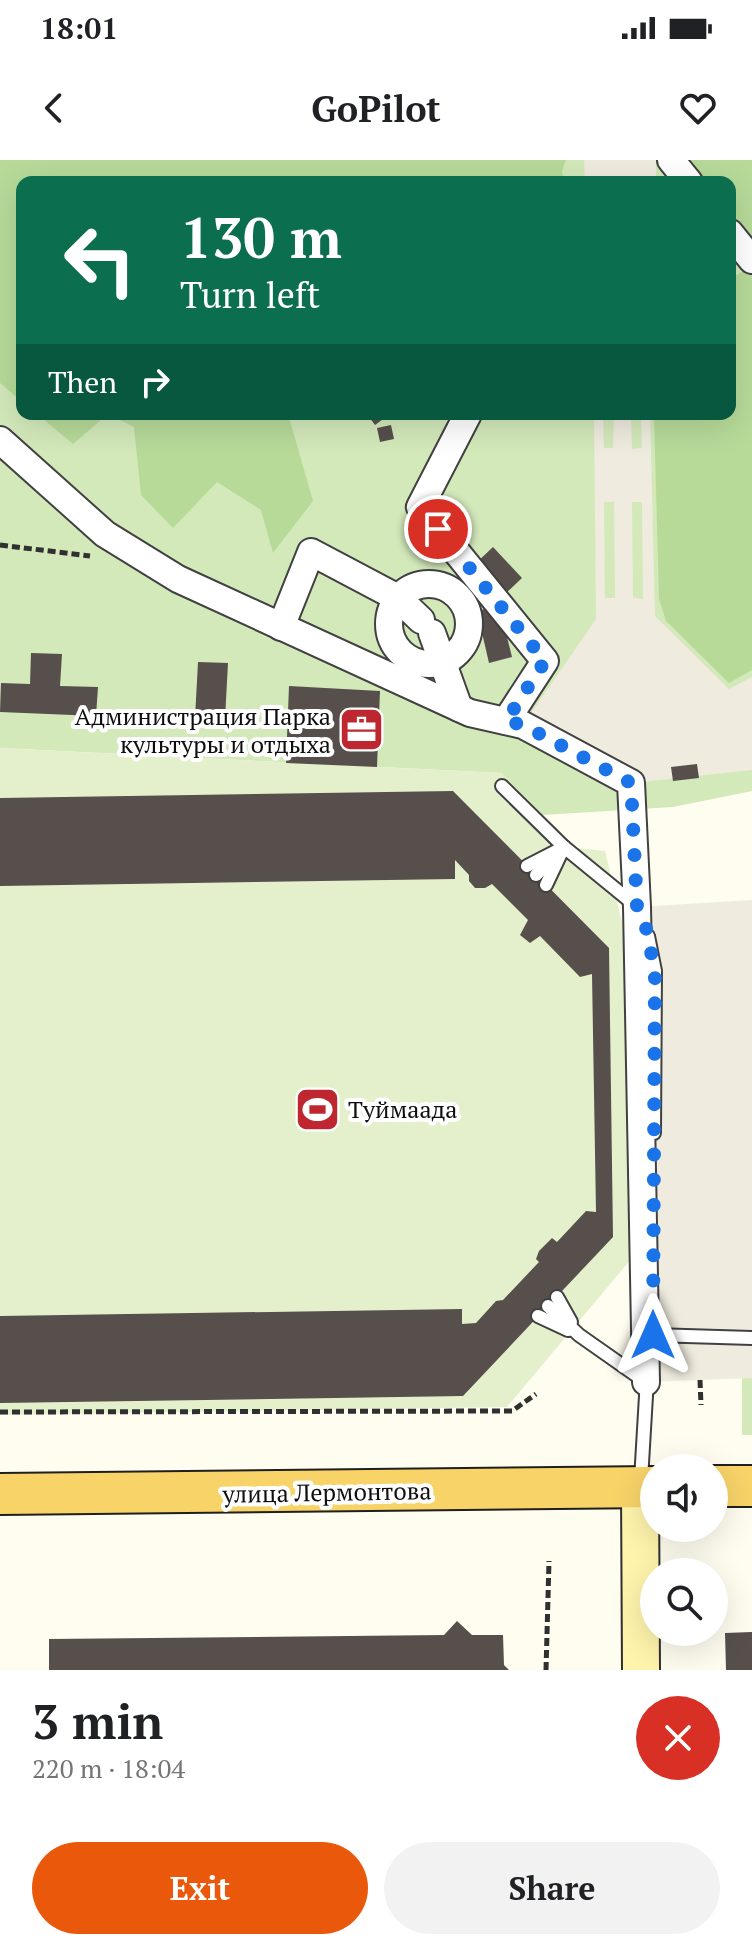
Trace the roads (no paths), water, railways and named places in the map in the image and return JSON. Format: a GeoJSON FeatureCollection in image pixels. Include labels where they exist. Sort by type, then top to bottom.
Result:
{"type":"FeatureCollection","features":[{"type":"Feature","properties":{"kind":"main road"},"geometry":{"type":"LineString","coordinates":[[728,1486],[752,1486]]}},
{"type":"Feature","properties":{"kind":"main road","name":"улица Лермонтова"},"geometry":{"type":"LineString","coordinates":[[0,1494],[640,1488]]}},
{"type":"Feature","properties":{"kind":"main road"},"geometry":{"type":"LineString","coordinates":[[641,1670],[645,1542]]}},
{"type":"Feature","properties":{"kind":"street"},"geometry":{"type":"LineString","coordinates":[[671,160],[684,176]]}},
{"type":"Feature","properties":{"kind":"street"},"geometry":{"type":"LineString","coordinates":[[736,240],[752,260]]}},
{"type":"Feature","properties":{"kind":"street"},"geometry":{"type":"LineString","coordinates":[[465,420],[420,507],[545,661],[506,721]]}},
{"type":"Feature","properties":{"kind":"street"},"geometry":{"type":"LineString","coordinates":[[0,440],[105,534],[178,579],[459,708],[523,725],[631,783],[637,907],[646,1382]]}},
{"type":"Feature","properties":{"kind":"street"},"geometry":{"type":"LineString","coordinates":[[281,627],[311,552],[398,598],[428,624],[459,708]]}},
{"type":"Feature","properties":{"kind":"street"},"geometry":{"type":"LineString","coordinates":[[428,624],[438,584]]}},
{"type":"Feature","properties":{"kind":"street"},"geometry":{"type":"LineString","coordinates":[[438,584],[455,592],[468,613],[470,628],[465,643],[455,655],[433,664],[417,662],[393,643],[389,627],[390,612],[398,598],[417,585],[438,584]]}},
{"type":"Feature","properties":{"kind":"street"},"geometry":{"type":"LineString","coordinates":[[399,650],[428,624],[468,613]]}},
{"type":"Feature","properties":{"kind":"lane"},"geometry":{"type":"LineString","coordinates":[[502,786],[564,847],[624,894],[637,907],[646,928],[655,971],[653,1335],[646,1382],[647,1454]]}},
{"type":"Feature","properties":{"kind":"lane"},"geometry":{"type":"LineString","coordinates":[[532,871],[564,847]]}},
{"type":"Feature","properties":{"kind":"lane"},"geometry":{"type":"LineString","coordinates":[[546,885],[564,847]]}},
{"type":"Feature","properties":{"kind":"lane"},"geometry":{"type":"LineString","coordinates":[[552,1302],[579,1335]]}},
{"type":"Feature","properties":{"kind":"lane"},"geometry":{"type":"LineString","coordinates":[[538,1316],[579,1335],[646,1382]]}},
{"type":"Feature","properties":{"kind":"lane"},"geometry":{"type":"LineString","coordinates":[[653,1335],[752,1338]]}},
{"type":"Feature","properties":{"kind":"place","name":"Администрация Парка культуры и отдыха"},"geometry":{"type":"Point","coordinates":[362,730]}},
{"type":"Feature","properties":{"kind":"place","name":"Туймаада"},"geometry":{"type":"Point","coordinates":[317,1109]}}]}
